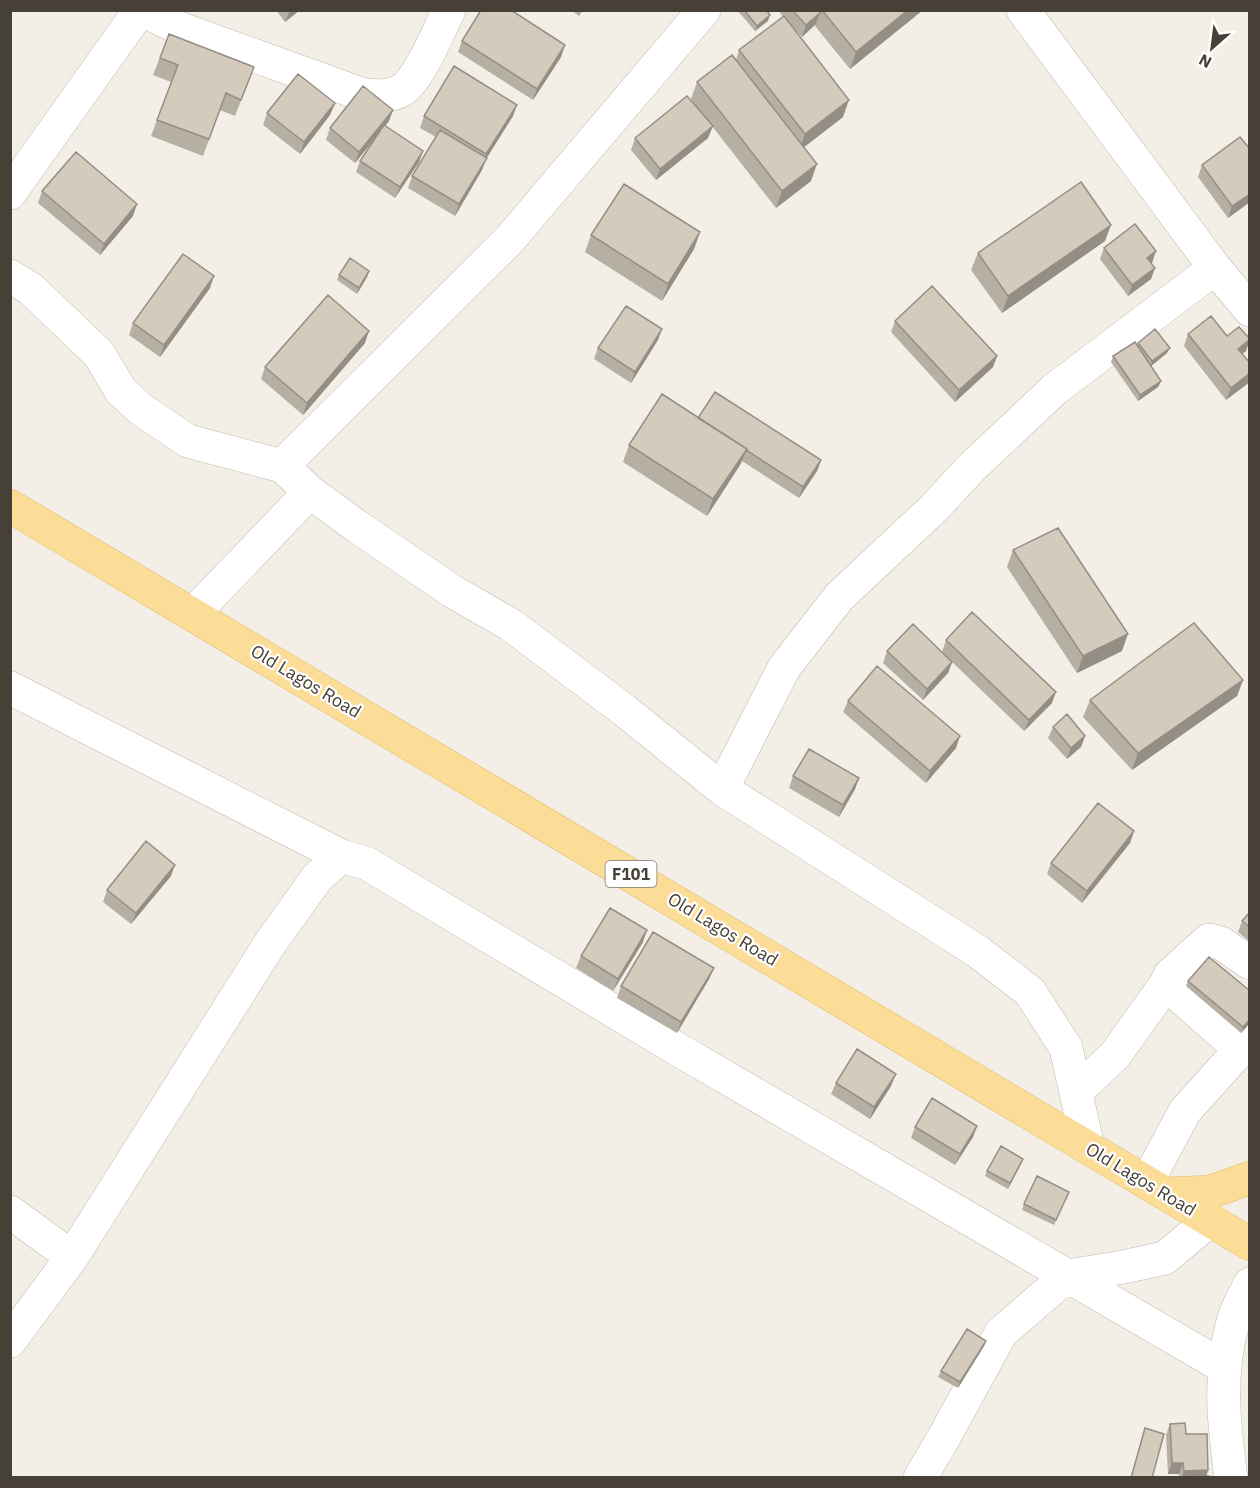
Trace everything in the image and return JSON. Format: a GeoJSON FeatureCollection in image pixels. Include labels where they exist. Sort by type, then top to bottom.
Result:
{"type":"FeatureCollection","features":[{"type":"Feature","properties":{"kind":"main road","name":"Old Lagos Road"},"geometry":{"type":"LineString","coordinates":[[10,506],[1250,1244]]}},
{"type":"Feature","properties":{"kind":"main road"},"geometry":{"type":"LineString","coordinates":[[1157,1188],[1210,1192],[1250,1178]]}},
{"type":"Feature","properties":{"kind":"street"},"geometry":{"type":"LineString","coordinates":[[10,193],[141,10],[181,29],[361,94],[380,97],[402,90],[421,68],[449,10]]}},
{"type":"Feature","properties":{"kind":"street"},"geometry":{"type":"LineString","coordinates":[[282,466],[509,240],[704,10]]}},
{"type":"Feature","properties":{"kind":"street"},"geometry":{"type":"LineString","coordinates":[[1023,10],[1215,268],[1250,309]]}},
{"type":"Feature","properties":{"kind":"street"},"geometry":{"type":"LineString","coordinates":[[722,789],[784,668],[839,597],[933,509],[972,467],[1055,389],[1215,268]]}},
{"type":"Feature","properties":{"kind":"street"},"geometry":{"type":"LineString","coordinates":[[10,276],[31,289],[99,354],[121,391],[142,410],[188,441],[282,466],[310,492],[355,525],[452,591],[511,625],[624,710],[722,789],[978,951],[1030,992],[1065,1048],[1088,1147]]}},
{"type":"Feature","properties":{"kind":"street"},"geometry":{"type":"LineString","coordinates":[[193,614],[310,492]]}},
{"type":"Feature","properties":{"kind":"street"},"geometry":{"type":"LineString","coordinates":[[10,688],[341,856],[366,862],[684,1053],[1224,1367]]}},
{"type":"Feature","properties":{"kind":"street"},"geometry":{"type":"LineString","coordinates":[[10,1341],[72,1257],[271,942],[317,878],[341,856]]}},
{"type":"Feature","properties":{"kind":"street"},"geometry":{"type":"LineString","coordinates":[[1076,1092],[1114,1055],[1166,984],[1170,975],[1209,940],[1221,943],[1250,963]]}},
{"type":"Feature","properties":{"kind":"street"},"geometry":{"type":"LineString","coordinates":[[1157,1188],[1185,1111],[1245,1044],[1166,984]]}},
{"type":"Feature","properties":{"kind":"street"},"geometry":{"type":"LineString","coordinates":[[10,1212],[72,1257]]}},
{"type":"Feature","properties":{"kind":"street"},"geometry":{"type":"LineString","coordinates":[[920,1478],[1001,1333],[1067,1276],[1118,1268],[1165,1257],[1210,1220]]}},
{"type":"Feature","properties":{"kind":"street"},"geometry":{"type":"LineString","coordinates":[[1231,1478],[1222,1417],[1224,1367],[1233,1321],[1250,1284]]}},
{"type":"Feature","properties":{"kind":"building"},"geometry":{"type":"Polygon","coordinates":[[[481,10],[511,10],[565,45],[537,89],[462,41],[481,10]]]}},
{"type":"Feature","properties":{"kind":"building"},"geometry":{"type":"Polygon","coordinates":[[[744,10],[766,10],[770,15],[757,26],[744,10]]]}},
{"type":"Feature","properties":{"kind":"building"},"geometry":{"type":"Polygon","coordinates":[[[792,10],[821,10],[806,25],[792,10]]]}},
{"type":"Feature","properties":{"kind":"building"},"geometry":{"type":"Polygon","coordinates":[[[822,10],[908,10],[856,52],[822,10]]]}},
{"type":"Feature","properties":{"kind":"building"},"geometry":{"type":"Polygon","coordinates":[[[784,16],[849,100],[805,134],[739,50],[784,16]]]}},
{"type":"Feature","properties":{"kind":"building"},"geometry":{"type":"Polygon","coordinates":[[[169,34],[254,67],[241,100],[226,93],[209,139],[157,120],[178,65],[160,58],[169,34]]]}},
{"type":"Feature","properties":{"kind":"building"},"geometry":{"type":"Polygon","coordinates":[[[732,55],[817,164],[782,191],[697,82],[732,55]]]}},
{"type":"Feature","properties":{"kind":"building"},"geometry":{"type":"Polygon","coordinates":[[[454,66],[517,105],[486,154],[424,116],[454,66]]]}},
{"type":"Feature","properties":{"kind":"building"},"geometry":{"type":"Polygon","coordinates":[[[298,74],[335,103],[304,142],[267,113],[298,74]]]}},
{"type":"Feature","properties":{"kind":"building"},"geometry":{"type":"Polygon","coordinates":[[[363,86],[393,110],[359,152],[330,128],[363,86]]]}},
{"type":"Feature","properties":{"kind":"building"},"geometry":{"type":"Polygon","coordinates":[[[687,96],[713,126],[660,169],[635,138],[687,96]]]}},
{"type":"Feature","properties":{"kind":"building"},"geometry":{"type":"Polygon","coordinates":[[[384,125],[423,151],[400,187],[360,161],[384,125]]]}},
{"type":"Feature","properties":{"kind":"building"},"geometry":{"type":"Polygon","coordinates":[[[440,130],[487,158],[459,204],[412,176],[440,130]]]}},
{"type":"Feature","properties":{"kind":"building"},"geometry":{"type":"Polygon","coordinates":[[[1240,137],[1250,149],[1250,194],[1232,206],[1202,165],[1240,137]]]}},
{"type":"Feature","properties":{"kind":"building"},"geometry":{"type":"Polygon","coordinates":[[[76,152],[137,204],[104,244],[42,191],[76,152]]]}},
{"type":"Feature","properties":{"kind":"building"},"geometry":{"type":"Polygon","coordinates":[[[1081,182],[1111,225],[1008,296],[978,253],[1081,182]]]}},
{"type":"Feature","properties":{"kind":"building"},"geometry":{"type":"Polygon","coordinates":[[[624,184],[700,232],[668,284],[591,235],[624,184]]]}},
{"type":"Feature","properties":{"kind":"building"},"geometry":{"type":"Polygon","coordinates":[[[1135,224],[1156,251],[1147,258],[1155,268],[1132,285],[1104,248],[1135,224]]]}},
{"type":"Feature","properties":{"kind":"building"},"geometry":{"type":"Polygon","coordinates":[[[183,254],[214,276],[164,345],[133,323],[183,254]]]}},
{"type":"Feature","properties":{"kind":"building"},"geometry":{"type":"Polygon","coordinates":[[[350,258],[369,271],[359,288],[339,275],[350,258]]]}},
{"type":"Feature","properties":{"kind":"building"},"geometry":{"type":"Polygon","coordinates":[[[932,286],[997,356],[959,390],[895,321],[932,286]]]}},
{"type":"Feature","properties":{"kind":"building"},"geometry":{"type":"Polygon","coordinates":[[[328,295],[369,331],[307,403],[265,367],[328,295]]]}},
{"type":"Feature","properties":{"kind":"building"},"geometry":{"type":"Polygon","coordinates":[[[626,306],[662,329],[635,372],[598,348],[626,306]]]}},
{"type":"Feature","properties":{"kind":"building"},"geometry":{"type":"Polygon","coordinates":[[[1211,316],[1227,336],[1239,327],[1250,339],[1238,349],[1250,363],[1250,373],[1231,388],[1188,334],[1211,316]]]}},
{"type":"Feature","properties":{"kind":"building"},"geometry":{"type":"Polygon","coordinates":[[[1155,329],[1170,348],[1152,361],[1138,343],[1155,329]]]}},
{"type":"Feature","properties":{"kind":"building"},"geometry":{"type":"Polygon","coordinates":[[[1135,342],[1161,381],[1140,395],[1113,356],[1135,342]]]}},
{"type":"Feature","properties":{"kind":"building"},"geometry":{"type":"Polygon","coordinates":[[[715,392],[821,460],[803,487],[698,418],[715,392]]]}},
{"type":"Feature","properties":{"kind":"building"},"geometry":{"type":"Polygon","coordinates":[[[662,394],[747,449],[713,499],[629,445],[662,394]]]}},
{"type":"Feature","properties":{"kind":"building"},"geometry":{"type":"Polygon","coordinates":[[[1058,528],[1128,634],[1083,656],[1013,550],[1058,528]]]}},
{"type":"Feature","properties":{"kind":"building"},"geometry":{"type":"Polygon","coordinates":[[[972,612],[1056,692],[1029,720],[946,640],[972,612]]]}},
{"type":"Feature","properties":{"kind":"building"},"geometry":{"type":"Polygon","coordinates":[[[1194,623],[1243,680],[1138,753],[1090,700],[1194,623]]]}},
{"type":"Feature","properties":{"kind":"building"},"geometry":{"type":"Polygon","coordinates":[[[913,624],[952,662],[927,689],[887,651],[913,624]]]}},
{"type":"Feature","properties":{"kind":"building"},"geometry":{"type":"Polygon","coordinates":[[[877,666],[960,736],[930,771],[848,701],[877,666]]]}},
{"type":"Feature","properties":{"kind":"building"},"geometry":{"type":"Polygon","coordinates":[[[1067,714],[1085,736],[1071,748],[1053,727],[1067,714]]]}},
{"type":"Feature","properties":{"kind":"building"},"geometry":{"type":"Polygon","coordinates":[[[809,749],[859,778],[843,805],[793,776],[809,749]]]}},
{"type":"Feature","properties":{"kind":"building"},"geometry":{"type":"Polygon","coordinates":[[[1098,803],[1134,831],[1087,891],[1051,863],[1098,803]]]}},
{"type":"Feature","properties":{"kind":"building"},"geometry":{"type":"Polygon","coordinates":[[[146,841],[175,865],[136,913],[107,890],[146,841]]]}},
{"type":"Feature","properties":{"kind":"building"},"geometry":{"type":"Polygon","coordinates":[[[610,908],[647,930],[618,979],[581,956],[610,908]]]}},
{"type":"Feature","properties":{"kind":"building"},"geometry":{"type":"Polygon","coordinates":[[[1250,912],[1250,927],[1242,921],[1250,912]]]}},
{"type":"Feature","properties":{"kind":"building"},"geometry":{"type":"Polygon","coordinates":[[[653,932],[714,968],[681,1022],[621,986],[653,932]]]}},
{"type":"Feature","properties":{"kind":"building"},"geometry":{"type":"Polygon","coordinates":[[[1209,957],[1250,991],[1250,1019],[1243,1027],[1188,981],[1209,957]]]}},
{"type":"Feature","properties":{"kind":"building"},"geometry":{"type":"Polygon","coordinates":[[[857,1049],[896,1074],[874,1107],[836,1083],[857,1049]]]}},
{"type":"Feature","properties":{"kind":"building"},"geometry":{"type":"Polygon","coordinates":[[[932,1098],[977,1126],[960,1154],[915,1127],[932,1098]]]}},
{"type":"Feature","properties":{"kind":"building"},"geometry":{"type":"Polygon","coordinates":[[[1001,1146],[1023,1159],[1010,1183],[987,1171],[1001,1146]]]}},
{"type":"Feature","properties":{"kind":"building"},"geometry":{"type":"Polygon","coordinates":[[[1037,1176],[1069,1192],[1056,1220],[1024,1204],[1037,1176]]]}},
{"type":"Feature","properties":{"kind":"building"},"geometry":{"type":"Polygon","coordinates":[[[967,1329],[986,1341],[960,1382],[941,1371],[967,1329]]]}},
{"type":"Feature","properties":{"kind":"building"},"geometry":{"type":"Polygon","coordinates":[[[1185,1423],[1186,1434],[1207,1434],[1208,1470],[1184,1471],[1183,1463],[1172,1463],[1170,1424],[1185,1423]]]}},
{"type":"Feature","properties":{"kind":"building"},"geometry":{"type":"Polygon","coordinates":[[[1145,1428],[1164,1434],[1152,1478],[1131,1478],[1145,1428]]]}},
{"type":"Feature","properties":{"kind":"building"},"geometry":{"type":"Polygon","coordinates":[[[1209,1476],[1210,1478],[1186,1478],[1186,1477],[1209,1476]]]}}]}
